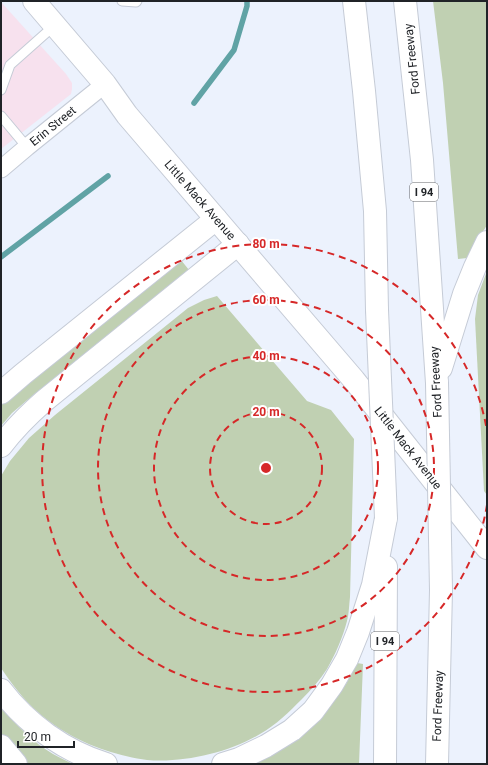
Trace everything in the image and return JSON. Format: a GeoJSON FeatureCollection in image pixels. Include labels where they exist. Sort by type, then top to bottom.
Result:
{"type":"FeatureCollection","features":[{"type":"Feature","properties":{"kind":"main road","name":"Little Mack Avenue"},"geometry":{"type":"LineString","coordinates":[[34,1],[105,84],[127,115],[354,380],[487,548]]}},
{"type":"Feature","properties":{"kind":"main road","name":"I 94"},"geometry":{"type":"LineString","coordinates":[[354,1],[375,211],[377,310],[386,518],[385,764]]}},
{"type":"Feature","properties":{"kind":"main road","name":"Ford Freeway"},"geometry":{"type":"LineString","coordinates":[[405,1],[422,160],[437,383],[441,590],[437,764]]}},
{"type":"Feature","properties":{"kind":"main road"},"geometry":{"type":"LineString","coordinates":[[1,393],[216,219]]}},
{"type":"Feature","properties":{"kind":"main road"},"geometry":{"type":"LineString","coordinates":[[437,383],[464,294],[474,267],[487,242]]}},
{"type":"Feature","properties":{"kind":"main road"},"geometry":{"type":"LineString","coordinates":[[1,446],[25,418],[44,401],[238,244]]}},
{"type":"Feature","properties":{"kind":"main road"},"geometry":{"type":"LineString","coordinates":[[223,764],[239,759],[266,746],[292,730],[313,710],[332,685],[347,660],[358,632],[373,585],[386,518]]}},
{"type":"Feature","properties":{"kind":"main road"},"geometry":{"type":"LineString","coordinates":[[1,690],[21,714],[45,733],[67,748],[91,760],[106,764]]}},
{"type":"Feature","properties":{"kind":"main road"},"geometry":{"type":"LineString","coordinates":[[1,746],[16,764]]}},
{"type":"Feature","properties":{"kind":"street","name":"Erin Street"},"geometry":{"type":"LineString","coordinates":[[1,169],[105,84]]}},
{"type":"Feature","properties":{"kind":"lane"},"geometry":{"type":"LineString","coordinates":[[122,1],[137,1]]}},
{"type":"Feature","properties":{"kind":"lane"},"geometry":{"type":"LineString","coordinates":[[1,90],[10,65],[55,25]]}},
{"type":"Feature","properties":{"kind":"lane"},"geometry":{"type":"LineString","coordinates":[[1,116],[27,147]]}},
{"type":"Feature","properties":{"kind":"shaded area"},"geometry":{"type":"Polygon","coordinates":[[[1,2],[66,74],[72,83],[72,89],[71,94],[1,149],[1,2]]]}},
{"type":"Feature","properties":{"kind":"green space"},"geometry":{"type":"Polygon","coordinates":[[[433,1],[487,1],[487,225],[467,258],[458,259],[443,83],[433,1]]]}},
{"type":"Feature","properties":{"kind":"green space"},"geometry":{"type":"Polygon","coordinates":[[[181,260],[189,270],[32,396],[12,413],[1,426],[1,405],[12,394],[181,260]]]}},
{"type":"Feature","properties":{"kind":"green space"},"geometry":{"type":"Polygon","coordinates":[[[487,271],[487,495],[484,491],[475,319],[478,295],[487,271]]]}},
{"type":"Feature","properties":{"kind":"green space"},"geometry":{"type":"Polygon","coordinates":[[[217,296],[307,401],[331,410],[354,439],[350,597],[348,615],[338,646],[324,673],[297,704],[271,727],[247,741],[205,755],[161,761],[137,759],[116,754],[95,746],[75,738],[60,729],[27,702],[1,668],[1,476],[10,461],[29,438],[55,415],[188,308],[204,300],[217,296]]]}},
{"type":"Feature","properties":{"kind":"green space"},"geometry":{"type":"Polygon","coordinates":[[[357,663],[363,664],[359,764],[255,764],[287,746],[329,707],[346,684],[357,663]]]}},
{"type":"Feature","properties":{"kind":"green space"},"geometry":{"type":"Polygon","coordinates":[[[1,707],[32,739],[53,754],[73,764],[26,764],[1,733],[1,707]]]}},
{"type":"Feature","properties":{"kind":"waterway"},"geometry":{"type":"LineString","coordinates":[[194,103],[234,50],[247,6],[247,1]]}},
{"type":"Feature","properties":{"kind":"waterway"},"geometry":{"type":"LineString","coordinates":[[1,257],[108,176]]}}]}
